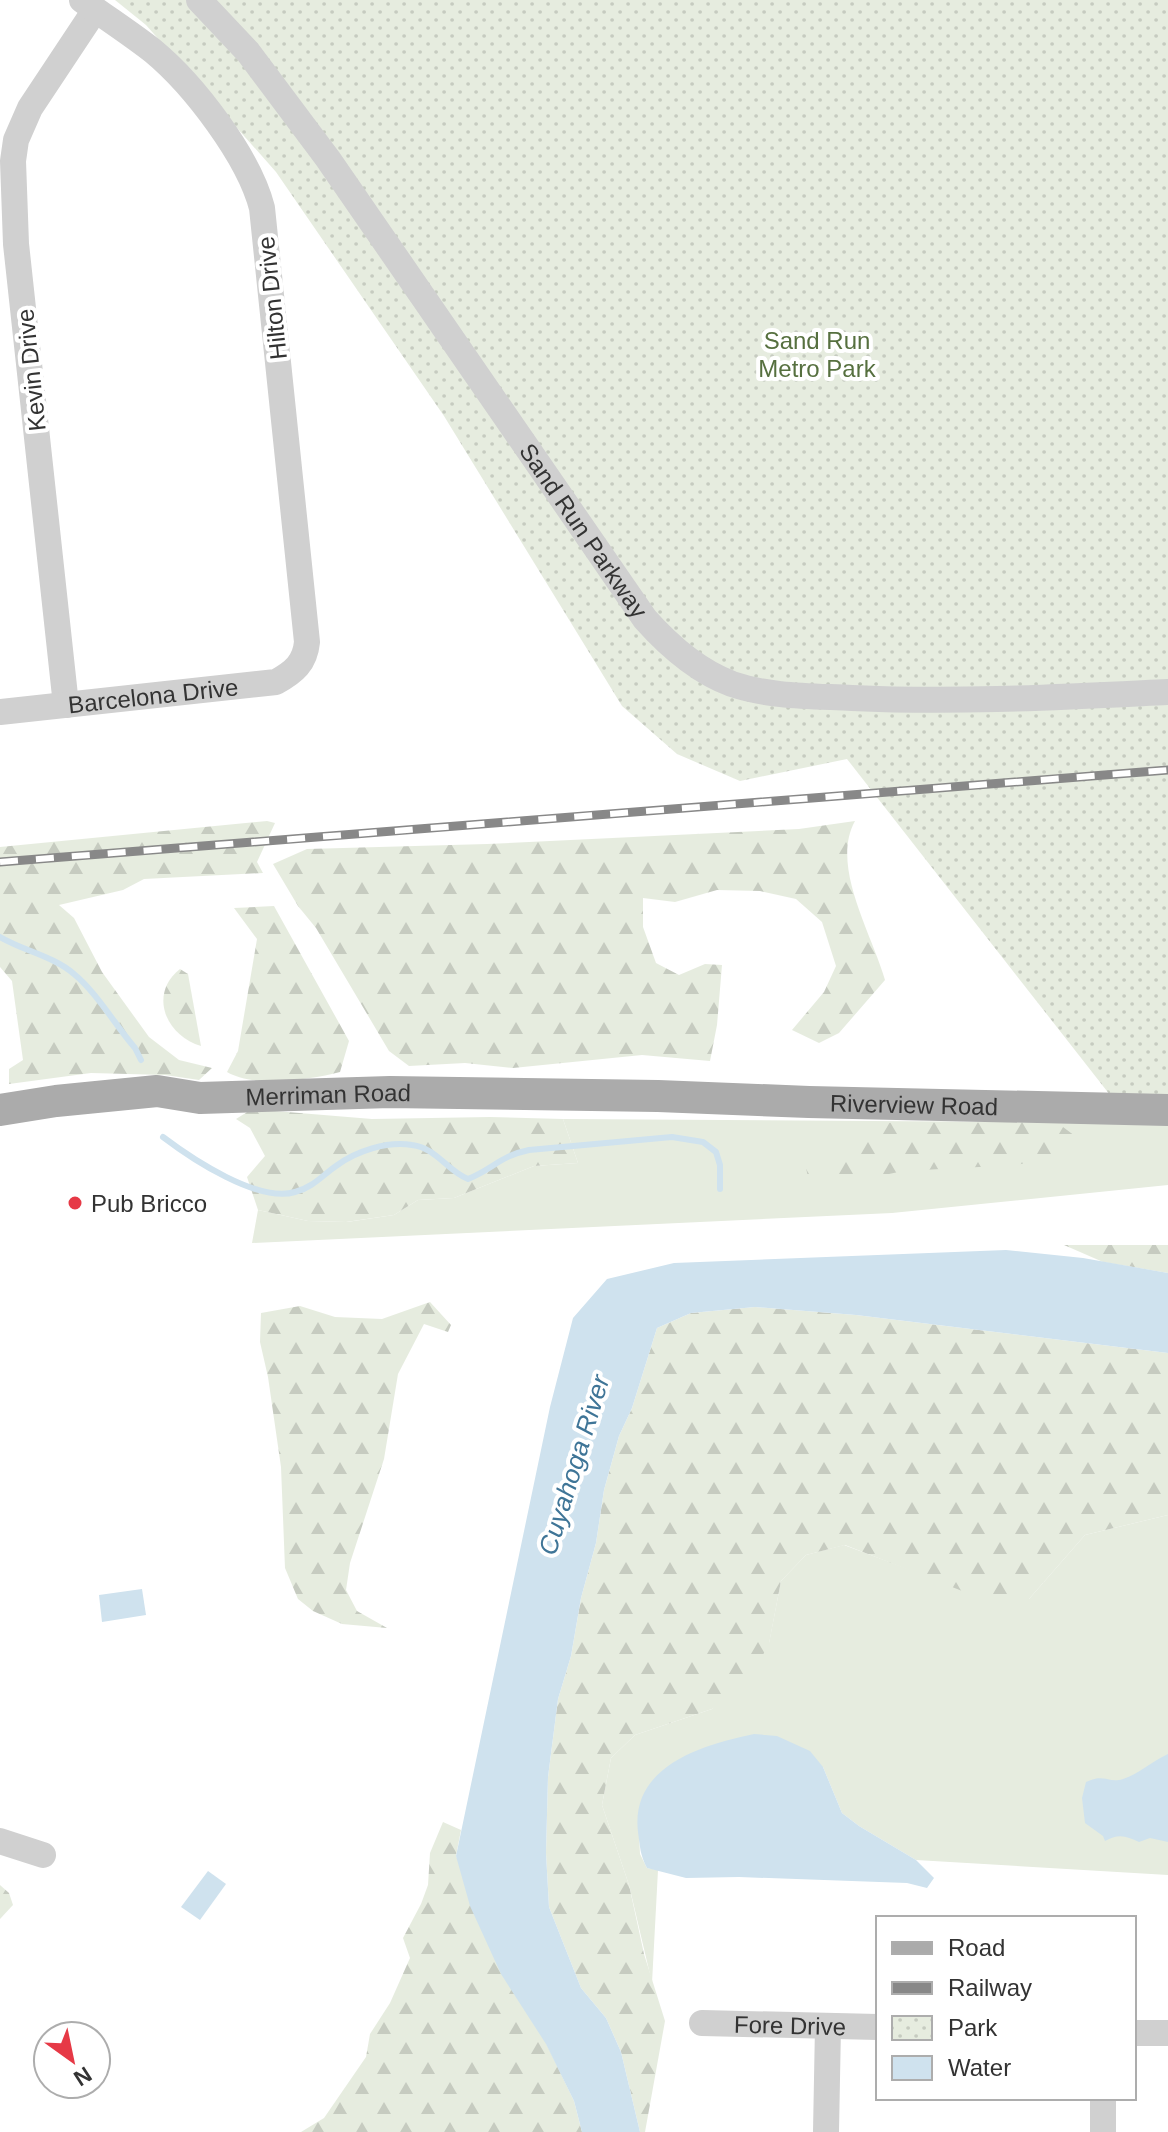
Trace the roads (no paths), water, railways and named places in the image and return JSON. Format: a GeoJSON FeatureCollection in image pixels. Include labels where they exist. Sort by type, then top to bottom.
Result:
{"type":"FeatureCollection","features":[{"type":"Feature","properties":{"kind":"main road","name":"Merriman Road"},"geometry":{"type":"LineString","coordinates":[[0,1110],[70,1099],[157,1091],[200,1098],[390,1092],[658,1096]]}},
{"type":"Feature","properties":{"kind":"main road","name":"Riverview Road"},"geometry":{"type":"LineString","coordinates":[[658,1096],[1168,1110]]}},
{"type":"Feature","properties":{"kind":"street","name":"Sand Run Parkway"},"geometry":{"type":"LineString","coordinates":[[199,0],[248,52],[311,135],[645,619],[697,666],[730,683],[794,695],[934,701],[1168,692]]}},
{"type":"Feature","properties":{"kind":"street","name":"Hilton Drive"},"geometry":{"type":"LineString","coordinates":[[89,5],[155,53],[195,96],[247,166],[258,193],[264,224],[307,642],[300,665]]}},
{"type":"Feature","properties":{"kind":"street","name":"Kevin Drive"},"geometry":{"type":"LineString","coordinates":[[66,705],[16,244],[12,169],[16,140],[30,108],[89,5]]}},
{"type":"Feature","properties":{"kind":"street","name":"Barcelona Drive"},"geometry":{"type":"LineString","coordinates":[[0,712],[276,682],[300,665]]}},
{"type":"Feature","properties":{"kind":"street"},"geometry":{"type":"LineString","coordinates":[[0,1841],[43,1855]]}},
{"type":"Feature","properties":{"kind":"street","name":"Fore Drive"},"geometry":{"type":"LineString","coordinates":[[702,2023],[876,2027]]}},
{"type":"Feature","properties":{"kind":"street"},"geometry":{"type":"LineString","coordinates":[[826,2132],[828,2026]]}},
{"type":"Feature","properties":{"kind":"street"},"geometry":{"type":"LineString","coordinates":[[1136,2033],[1168,2033]]}},
{"type":"Feature","properties":{"kind":"street"},"geometry":{"type":"LineString","coordinates":[[1103,2100],[1103,2132]]}},
{"type":"Feature","properties":{"kind":"water","name":"Cuyahoga River"},"geometry":{"type":"Polygon","coordinates":[[[1006,1250],[1083,1258],[1168,1273],[1168,1353],[856,1315],[755,1307],[691,1313],[657,1328],[632,1408],[619,1436],[604,1490],[596,1543],[581,1598],[571,1656],[558,1699],[548,1777],[546,1853],[549,1907],[581,1988],[606,2018],[621,2052],[640,2132],[582,2132],[574,2101],[546,2044],[501,1974],[470,1906],[456,1856],[550,1407],[573,1318],[607,1279],[674,1263],[1006,1250]]]}},
{"type":"Feature","properties":{"kind":"water"},"geometry":{"type":"Polygon","coordinates":[[[142,1589],[146,1615],[102,1622],[99,1595],[142,1589]]]}},
{"type":"Feature","properties":{"kind":"water"},"geometry":{"type":"Polygon","coordinates":[[[754,1734],[777,1736],[810,1751],[823,1767],[842,1813],[916,1860],[934,1878],[927,1888],[907,1883],[686,1878],[647,1868],[638,1832],[639,1809],[645,1790],[657,1775],[692,1752],[754,1734]]]}},
{"type":"Feature","properties":{"kind":"water"},"geometry":{"type":"Polygon","coordinates":[[[1168,1754],[1168,1842],[1150,1838],[1139,1842],[1122,1836],[1105,1841],[1085,1823],[1082,1798],[1086,1782],[1098,1778],[1123,1779],[1168,1754]]]}},
{"type":"Feature","properties":{"kind":"water"},"geometry":{"type":"Polygon","coordinates":[[[208,1871],[226,1884],[200,1920],[181,1907],[208,1871]]]}},
{"type":"Feature","properties":{"kind":"waterway"},"geometry":{"type":"LineString","coordinates":[[0,937],[74,974],[99,1000],[141,1060]]}},
{"type":"Feature","properties":{"kind":"waterway"},"geometry":{"type":"LineString","coordinates":[[163,1137],[226,1177],[280,1194],[307,1188],[344,1161],[382,1146],[402,1144],[421,1147],[468,1179],[529,1150],[672,1137],[703,1142],[716,1152],[720,1165],[720,1189]]}},
{"type":"Feature","properties":{"kind":"railway"},"geometry":{"type":"LineString","coordinates":[[0,862],[1168,770]]}},
{"type":"Feature","properties":{"kind":"place","name":"Pub Bricco"},"geometry":{"type":"Point","coordinates":[75,1203]}},
{"type":"Feature","properties":{"kind":"park label","name":"Sand Run Metro Park"},"geometry":{"type":"Point","coordinates":[817,354]}}]}
